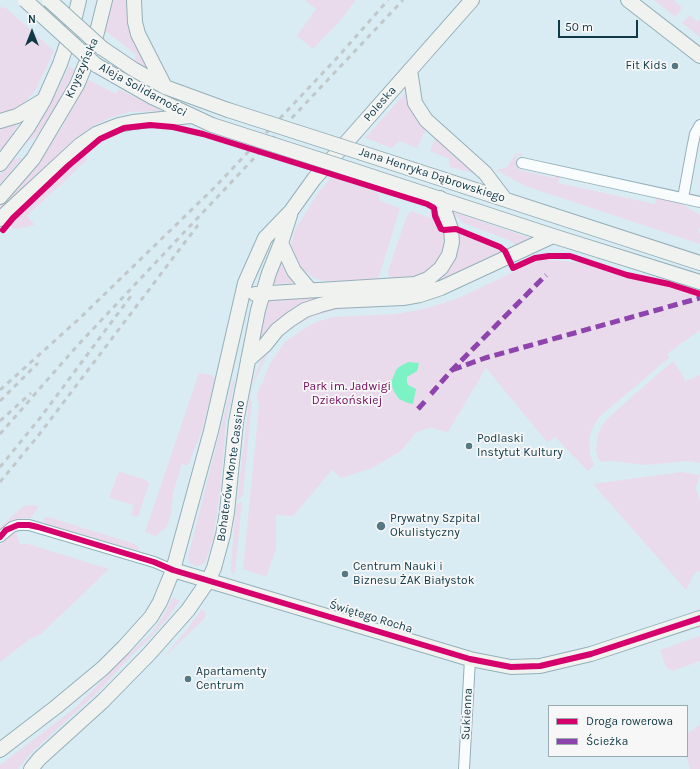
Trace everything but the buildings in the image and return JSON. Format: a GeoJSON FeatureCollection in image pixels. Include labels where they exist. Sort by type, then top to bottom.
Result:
{"type":"FeatureCollection","features":[{"type":"Feature","properties":{"kind":"main road","name":"Aleja Solidarności"},"geometry":{"type":"LineString","coordinates":[[25,0],[96,65],[152,98],[212,125]]}},
{"type":"Feature","properties":{"kind":"main road","name":"Aleja Solidarności"},"geometry":{"type":"LineString","coordinates":[[49,0],[102,48],[165,88]]}},
{"type":"Feature","properties":{"kind":"main road","name":"Knyszyńska"},"geometry":{"type":"LineString","coordinates":[[2,158],[28,127],[44,100],[60,64],[72,29],[79,0]]}},
{"type":"Feature","properties":{"kind":"main road","name":"Knyszyńska"},"geometry":{"type":"LineString","coordinates":[[0,197],[33,159],[77,85],[94,44],[105,0]]}},
{"type":"Feature","properties":{"kind":"main road"},"geometry":{"type":"LineString","coordinates":[[134,0],[135,22],[138,34],[165,88]]}},
{"type":"Feature","properties":{"kind":"main road","name":"Poleska"},"geometry":{"type":"LineString","coordinates":[[242,295],[245,283],[266,238],[291,211],[314,179],[472,0]]}},
{"type":"Feature","properties":{"kind":"main road"},"geometry":{"type":"LineString","coordinates":[[628,0],[700,56]]}},
{"type":"Feature","properties":{"kind":"main road"},"geometry":{"type":"LineString","coordinates":[[410,70],[415,103],[426,120],[485,173],[504,198]]}},
{"type":"Feature","properties":{"kind":"main road","name":"Jana Henryka Dąbrowskiego"},"geometry":{"type":"LineString","coordinates":[[165,88],[228,110],[504,198],[700,263]]}},
{"type":"Feature","properties":{"kind":"main road"},"geometry":{"type":"LineString","coordinates":[[0,121],[17,116],[44,100]]}},
{"type":"Feature","properties":{"kind":"main road"},"geometry":{"type":"LineString","coordinates":[[0,219],[80,145],[96,134],[119,125],[133,122],[191,116]]}},
{"type":"Feature","properties":{"kind":"main road","name":"Jana Henryka Dąbrowskiego"},"geometry":{"type":"LineString","coordinates":[[212,125],[553,236],[700,282]]}},
{"type":"Feature","properties":{"kind":"main road"},"geometry":{"type":"LineString","coordinates":[[2,158],[31,146],[49,132]]}},
{"type":"Feature","properties":{"kind":"main road"},"geometry":{"type":"LineString","coordinates":[[242,295],[415,284],[428,279],[441,268],[449,255],[452,242],[451,229],[437,197]]}},
{"type":"Feature","properties":{"kind":"main road","name":"Poleska"},"geometry":{"type":"LineString","coordinates":[[262,293],[281,243],[291,211]]}},
{"type":"Feature","properties":{"kind":"main road"},"geometry":{"type":"LineString","coordinates":[[248,360],[265,345],[277,330],[305,310],[335,302],[403,298],[420,295],[441,288],[553,236]]}},
{"type":"Feature","properties":{"kind":"main road"},"geometry":{"type":"LineString","coordinates":[[281,243],[294,271],[310,290]]}},
{"type":"Feature","properties":{"kind":"main road","name":"Bohaterów Monte Cassino"},"geometry":{"type":"LineString","coordinates":[[30,769],[103,701],[150,654],[183,616],[208,581],[214,568],[224,535],[236,422],[262,293]]}},
{"type":"Feature","properties":{"kind":"main road","name":"Bohaterów Monte Cassino"},"geometry":{"type":"LineString","coordinates":[[0,750],[56,708],[103,668],[124,648],[151,617],[160,602],[173,570],[211,431],[242,295]]}},
{"type":"Feature","properties":{"kind":"main road","name":"Świętego Rocha"},"geometry":{"type":"LineString","coordinates":[[173,570],[470,659],[511,667],[540,666],[591,654],[700,618]]}},
{"type":"Feature","properties":{"kind":"street"},"geometry":{"type":"LineString","coordinates":[[683,198],[692,149],[700,125]]}},
{"type":"Feature","properties":{"kind":"street"},"geometry":{"type":"LineString","coordinates":[[522,162],[700,202]]}},
{"type":"Feature","properties":{"kind":"street","name":"Świętego Rocha"},"geometry":{"type":"LineString","coordinates":[[0,537],[6,530],[18,525],[28,525],[154,562],[173,570]]}},
{"type":"Feature","properties":{"kind":"street","name":"Sukienna"},"geometry":{"type":"LineString","coordinates":[[464,769],[470,659]]}},
{"type":"Feature","properties":{"kind":"green space"},"geometry":{"type":"Polygon","coordinates":[[[112,0],[127,0],[133,36],[140,55],[147,68],[146,70],[134,62],[137,55],[105,31],[112,0]]]}},
{"type":"Feature","properties":{"kind":"green space"},"geometry":{"type":"Polygon","coordinates":[[[305,0],[356,0],[340,21],[313,49],[297,36],[316,9],[305,0]]]}},
{"type":"Feature","properties":{"kind":"green space"},"geometry":{"type":"Polygon","coordinates":[[[654,0],[674,0],[682,8],[675,17],[654,0]]]}},
{"type":"Feature","properties":{"kind":"green space"},"geometry":{"type":"Polygon","coordinates":[[[0,7],[6,8],[54,51],[35,91],[24,103],[14,109],[0,114],[0,7]]]}},
{"type":"Feature","properties":{"kind":"green space"},"geometry":{"type":"Polygon","coordinates":[[[690,15],[697,22],[700,19],[700,37],[682,23],[690,15]]]}},
{"type":"Feature","properties":{"kind":"green space"},"geometry":{"type":"Polygon","coordinates":[[[69,66],[75,70],[52,115],[42,130],[34,138],[23,144],[43,116],[57,92],[69,66]]]}},
{"type":"Feature","properties":{"kind":"green space"},"geometry":{"type":"Polygon","coordinates":[[[87,79],[116,94],[119,89],[162,111],[129,112],[107,119],[93,126],[76,138],[0,210],[0,202],[41,155],[63,126],[87,79]]]}},
{"type":"Feature","properties":{"kind":"green space"},"geometry":{"type":"Polygon","coordinates":[[[408,90],[426,129],[417,148],[399,141],[392,148],[365,138],[408,90]]]}},
{"type":"Feature","properties":{"kind":"green space"},"geometry":{"type":"Polygon","coordinates":[[[18,124],[3,149],[0,149],[0,129],[18,124]]]}},
{"type":"Feature","properties":{"kind":"green space"},"geometry":{"type":"Polygon","coordinates":[[[436,137],[477,174],[450,167],[449,159],[430,151],[436,137]]]}},
{"type":"Feature","properties":{"kind":"green space"},"geometry":{"type":"Polygon","coordinates":[[[516,153],[522,154],[522,156],[517,155],[516,160],[520,162],[519,170],[554,178],[555,174],[560,176],[558,183],[655,204],[656,197],[677,201],[700,215],[700,227],[698,231],[700,234],[700,244],[525,186],[496,170],[507,167],[516,153]]]}},
{"type":"Feature","properties":{"kind":"green space"},"geometry":{"type":"Polygon","coordinates":[[[86,155],[87,160],[27,216],[35,225],[17,229],[12,228],[10,224],[13,221],[86,155]]]}},
{"type":"Feature","properties":{"kind":"green space"},"geometry":{"type":"Polygon","coordinates":[[[23,157],[0,184],[0,175],[12,160],[23,157]]]}},
{"type":"Feature","properties":{"kind":"green space"},"geometry":{"type":"Polygon","coordinates":[[[331,177],[378,193],[380,201],[400,208],[378,280],[325,281],[314,278],[302,269],[295,261],[291,244],[295,230],[321,188],[322,189],[331,177]]]}},
{"type":"Feature","properties":{"kind":"green space"},"geometry":{"type":"Polygon","coordinates":[[[411,211],[433,219],[439,232],[444,234],[445,243],[442,253],[434,265],[425,273],[414,277],[389,279],[388,271],[406,218],[411,211]]]}},
{"type":"Feature","properties":{"kind":"green space"},"geometry":{"type":"Polygon","coordinates":[[[450,211],[534,239],[515,245],[511,241],[463,223],[450,211]]]}},
{"type":"Feature","properties":{"kind":"green space"},"geometry":{"type":"Polygon","coordinates":[[[457,232],[499,250],[502,253],[430,285],[457,232]]]}},
{"type":"Feature","properties":{"kind":"green space"},"geometry":{"type":"Polygon","coordinates":[[[282,259],[299,283],[273,284],[282,259]]]}},
{"type":"Feature","properties":{"kind":"green space","name":"Park im. Jadwigi Dziekońskiej"},"geometry":{"type":"Polygon","coordinates":[[[550,260],[582,263],[625,277],[670,286],[700,297],[700,330],[667,354],[670,357],[599,417],[590,435],[589,444],[590,454],[594,465],[588,471],[555,437],[547,442],[486,368],[448,432],[432,428],[422,430],[415,434],[401,451],[372,468],[341,478],[332,470],[293,516],[276,515],[276,549],[266,577],[243,569],[259,406],[257,397],[259,388],[269,365],[285,342],[316,322],[333,317],[394,314],[431,307],[459,298],[536,261],[550,260]]]}},
{"type":"Feature","properties":{"kind":"green space"},"geometry":{"type":"Polygon","coordinates":[[[332,293],[256,345],[266,305],[269,300],[332,293]]]}},
{"type":"Feature","properties":{"kind":"green space"},"geometry":{"type":"Polygon","coordinates":[[[379,305],[378,307],[334,310],[314,316],[282,335],[277,341],[267,355],[253,385],[250,397],[252,402],[243,495],[237,501],[249,400],[255,375],[261,361],[275,340],[304,318],[333,308],[379,305]]]}},
{"type":"Feature","properties":{"kind":"green space"},"geometry":{"type":"Polygon","coordinates":[[[673,361],[685,381],[700,375],[700,463],[688,461],[645,465],[613,461],[602,462],[598,458],[596,450],[598,434],[606,420],[673,361]]]}},
{"type":"Feature","properties":{"kind":"green space"},"geometry":{"type":"Polygon","coordinates":[[[199,373],[211,375],[215,379],[202,430],[188,466],[182,464],[173,493],[171,514],[167,527],[155,536],[145,532],[199,373]]]}},
{"type":"Feature","properties":{"kind":"green space"},"geometry":{"type":"Polygon","coordinates":[[[233,380],[235,381],[226,422],[220,492],[213,539],[205,563],[195,566],[189,563],[188,557],[233,380]]]}},
{"type":"Feature","properties":{"kind":"green space"},"geometry":{"type":"Polygon","coordinates":[[[121,472],[146,480],[149,484],[138,517],[131,515],[134,505],[109,498],[118,473],[121,472]]]}},
{"type":"Feature","properties":{"kind":"green space"},"geometry":{"type":"Polygon","coordinates":[[[682,472],[700,475],[696,488],[700,501],[700,571],[695,573],[686,590],[593,484],[682,472]]]}},
{"type":"Feature","properties":{"kind":"green space"},"geometry":{"type":"Polygon","coordinates":[[[242,500],[234,575],[231,571],[231,565],[236,505],[242,500]]]}},
{"type":"Feature","properties":{"kind":"green space"},"geometry":{"type":"Polygon","coordinates":[[[26,505],[39,506],[31,518],[10,521],[0,529],[0,527],[26,505]]]}},
{"type":"Feature","properties":{"kind":"green space"},"geometry":{"type":"Polygon","coordinates":[[[48,517],[132,543],[138,546],[139,551],[46,524],[43,520],[44,518],[48,517]]]}},
{"type":"Feature","properties":{"kind":"green space"},"geometry":{"type":"Polygon","coordinates":[[[16,532],[20,544],[28,544],[109,569],[41,634],[30,639],[0,662],[0,545],[16,532]]]}},
{"type":"Feature","properties":{"kind":"green space"},"geometry":{"type":"Polygon","coordinates":[[[172,598],[180,600],[169,616],[152,636],[129,658],[98,692],[31,753],[18,769],[0,769],[0,765],[75,708],[126,656],[151,634],[165,613],[172,598]]]}},
{"type":"Feature","properties":{"kind":"green space"},"geometry":{"type":"Polygon","coordinates":[[[202,609],[206,613],[204,619],[161,660],[184,633],[202,609]]]}},
{"type":"Feature","properties":{"kind":"green space"},"geometry":{"type":"Polygon","coordinates":[[[700,636],[700,661],[672,671],[666,667],[660,650],[700,636]]]}},
{"type":"Feature","properties":{"kind":"green space"},"geometry":{"type":"Polygon","coordinates":[[[700,724],[700,769],[690,769],[686,757],[688,757],[688,733],[700,724]]]}},
{"type":"Feature","properties":{"kind":"shaded area"},"geometry":{"type":"Polygon","coordinates":[[[408,362],[419,363],[417,371],[407,377],[408,385],[416,389],[413,404],[399,399],[393,390],[392,385],[392,380],[396,370],[408,362]]]}},
{"type":"Feature","properties":{"kind":"railway"},"geometry":{"type":"LineString","coordinates":[[0,390],[80,318],[215,187],[336,59],[388,0]]}},
{"type":"Feature","properties":{"kind":"railway"},"geometry":{"type":"LineString","coordinates":[[0,434],[77,346],[403,0]]}},
{"type":"Feature","properties":{"kind":"railway"},"geometry":{"type":"LineString","coordinates":[[0,482],[38,436],[198,225]]}},
{"type":"Feature","properties":{"kind":"railway"},"geometry":{"type":"LineString","coordinates":[[0,467],[40,418],[131,296]]}},
{"type":"Feature","properties":{"kind":"railway"},"geometry":{"type":"LineString","coordinates":[[0,401],[38,363]]}},
{"type":"Feature","properties":{"kind":"railway"},"geometry":{"type":"LineString","coordinates":[[0,421],[31,393]]}},
{"type":"Feature","properties":{"kind":"marked path"},"geometry":{"type":"LineString","coordinates":[[431,394],[452,370],[546,275]]}},
{"type":"Feature","properties":{"kind":"marked path"},"geometry":{"type":"LineString","coordinates":[[452,370],[485,358],[700,298]]}},
{"type":"Feature","properties":{"kind":"marked path"},"geometry":{"type":"LineString","coordinates":[[418,409],[428,398]]}},
{"type":"Feature","properties":{"kind":"cycle path"},"geometry":{"type":"LineString","coordinates":[[3,230],[13,218],[68,166],[100,139],[124,128],[150,125],[173,127],[203,134],[427,204],[434,208],[435,216],[441,229],[456,229],[500,247],[505,251],[513,268],[535,258],[570,256],[627,275],[669,284],[700,294]]}},
{"type":"Feature","properties":{"kind":"cycle path"},"geometry":{"type":"LineString","coordinates":[[0,537],[6,530],[18,525],[38,527],[154,562],[173,570],[470,659],[511,667],[540,666],[591,654],[700,618]]}},
{"type":"Feature","properties":{"kind":"place","name":"Fit Kids"},"geometry":{"type":"Point","coordinates":[675,66]}},
{"type":"Feature","properties":{"kind":"place","name":"Podlaski Instytut Kultury"},"geometry":{"type":"Point","coordinates":[469,446]}},
{"type":"Feature","properties":{"kind":"place","name":"Prywatny Szpital Okulistyczny"},"geometry":{"type":"Point","coordinates":[381,526]}},
{"type":"Feature","properties":{"kind":"place","name":"Centrum Nauki i Biznesu ŻAK Białystok"},"geometry":{"type":"Point","coordinates":[345,574]}},
{"type":"Feature","properties":{"kind":"place","name":"Apartamenty Centrum"},"geometry":{"type":"Point","coordinates":[188,679]}}]}
